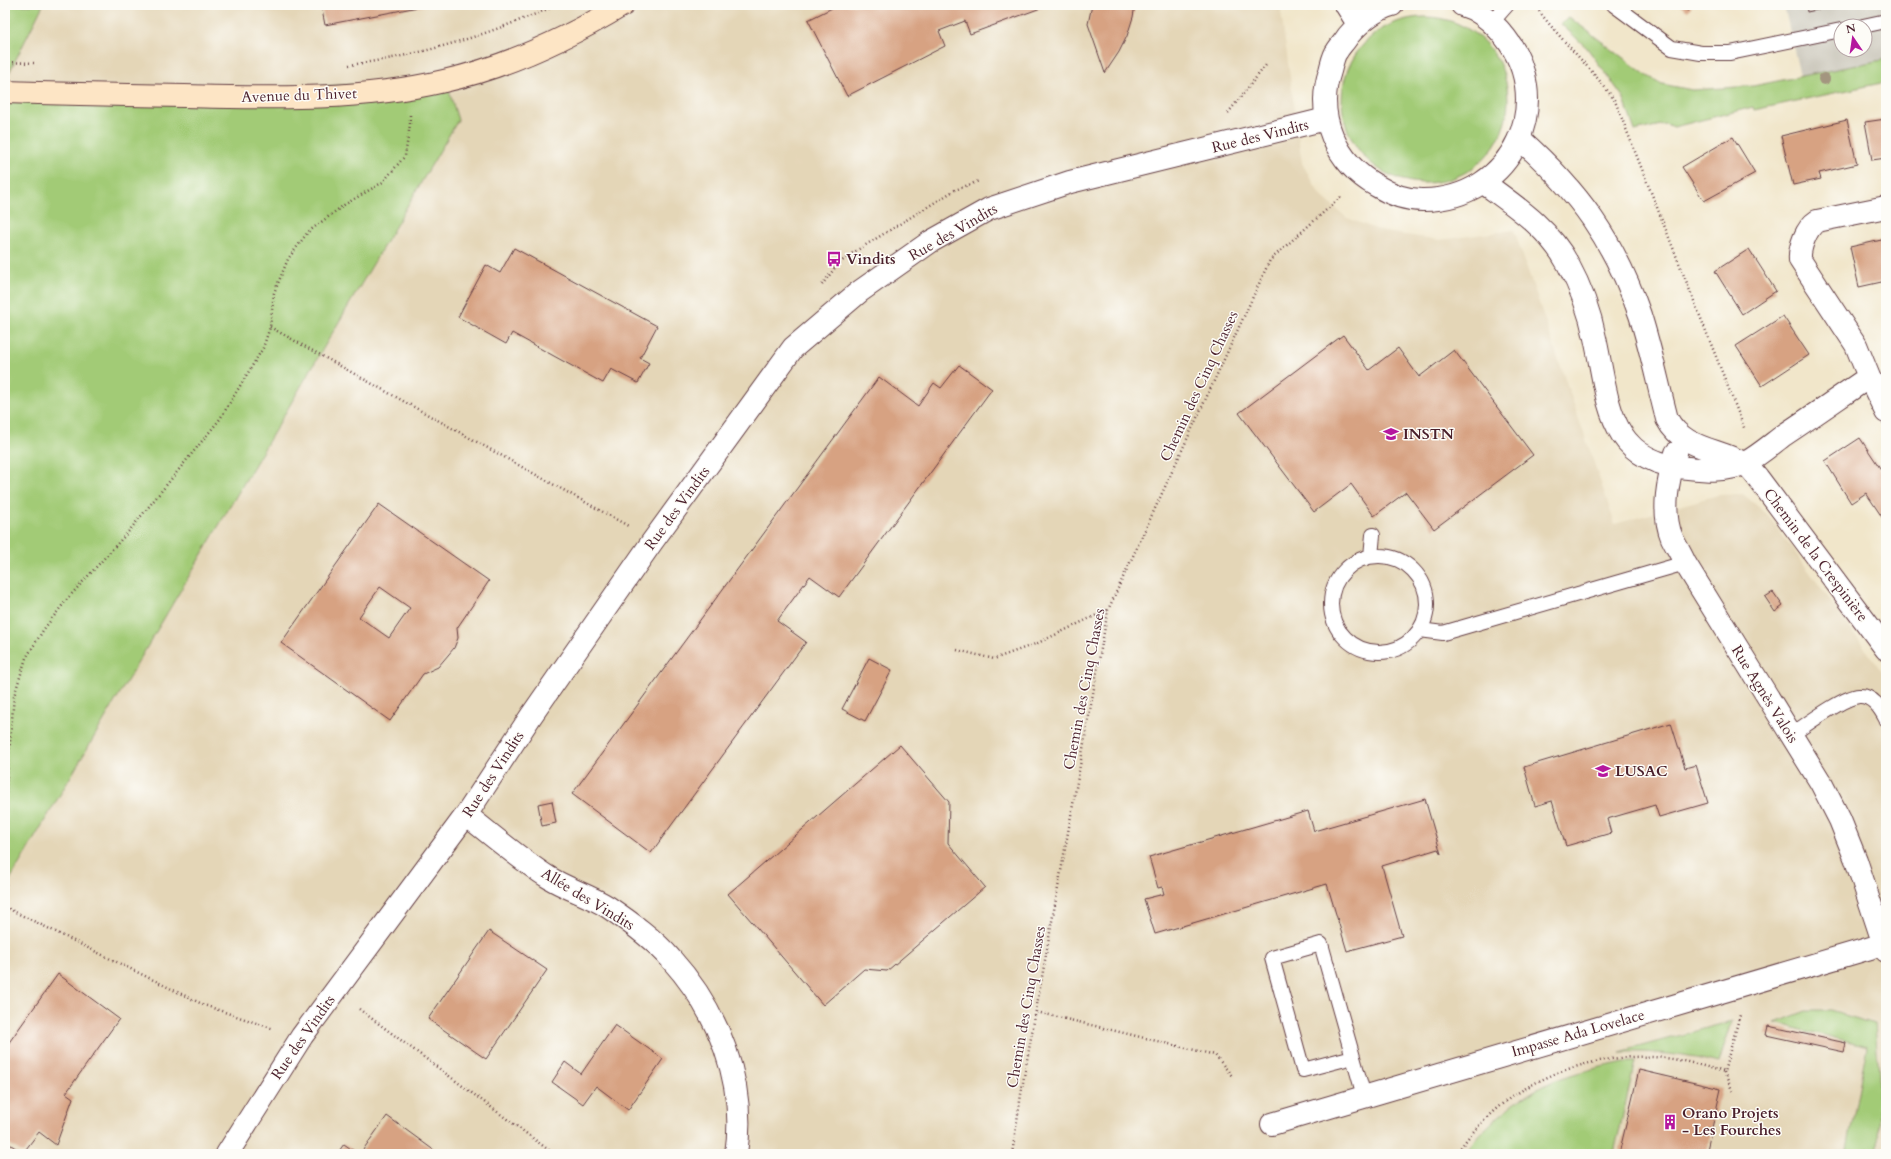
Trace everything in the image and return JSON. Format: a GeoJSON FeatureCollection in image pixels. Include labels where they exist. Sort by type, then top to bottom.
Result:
{"type":"FeatureCollection","features":[{"type":"Feature","properties":{"kind":"main road","name":"Avenue du Thivet"},"geometry":{"type":"LineString","coordinates":[[5,92],[88,95],[321,98],[409,88],[446,81],[516,59],[588,26],[623,5]]}},
{"type":"Feature","properties":{"kind":"street"},"geometry":{"type":"LineString","coordinates":[[1346,5],[1358,24]]}},
{"type":"Feature","properties":{"kind":"street"},"geometry":{"type":"LineString","coordinates":[[1392,5],[1382,8],[1358,24],[1336,51],[1325,85],[1326,120],[1334,142],[1346,162],[1362,178],[1390,194],[1422,200],[1454,197],[1484,183],[1510,156],[1520,138],[1526,114],[1527,89],[1521,64],[1510,41],[1492,22],[1468,6],[1462,5]]}},
{"type":"Feature","properties":{"kind":"street","name":"Rue des Vindits"},"geometry":{"type":"LineString","coordinates":[[227,1154],[302,1036],[466,815],[531,716],[652,542],[793,348],[859,292],[930,242],[989,209],[1070,182],[1326,120]]}},
{"type":"Feature","properties":{"kind":"street","name":"Chemin de la Crespinière"},"geometry":{"type":"LineString","coordinates":[[1520,138],[1576,195],[1610,245],[1623,272],[1640,317],[1667,419],[1672,428],[1680,436],[1698,446],[1744,463],[1762,482],[1886,649]]}},
{"type":"Feature","properties":{"kind":"street"},"geometry":{"type":"LineString","coordinates":[[1484,183],[1532,219],[1552,241],[1568,263],[1586,304],[1595,336],[1606,395],[1611,412],[1623,437],[1644,457],[1654,462],[1672,467],[1720,470],[1744,463],[1869,377]]}},
{"type":"Feature","properties":{"kind":"street"},"geometry":{"type":"LineString","coordinates":[[1886,207],[1817,221],[1810,226],[1799,253],[1800,260],[1856,345],[1869,377],[1886,412]]}},
{"type":"Feature","properties":{"kind":"street","name":"Rue Agnès Valois"},"geometry":{"type":"LineString","coordinates":[[1680,436],[1667,493],[1666,516],[1672,537],[1685,563],[1821,782],[1840,820],[1856,860],[1885,947]]}},
{"type":"Feature","properties":{"kind":"street","name":"Allée des Vindits"},"geometry":{"type":"LineString","coordinates":[[466,815],[548,877],[607,906],[639,929],[671,958],[707,1006],[720,1036],[732,1072],[738,1117],[736,1154]]}},
{"type":"Feature","properties":{"kind":"street","name":"Impasse Ada Lovelace"},"geometry":{"type":"LineString","coordinates":[[1272,1124],[1364,1096],[1885,947]]}},
{"type":"Feature","properties":{"kind":"lane"},"geometry":{"type":"LineString","coordinates":[[1492,22],[1507,5]]}},
{"type":"Feature","properties":{"kind":"lane"},"geometry":{"type":"LineString","coordinates":[[1614,5],[1672,48],[1701,53],[1730,53],[1833,32]]}},
{"type":"Feature","properties":{"kind":"lane"},"geometry":{"type":"LineString","coordinates":[[1873,24],[1886,21]]}},
{"type":"Feature","properties":{"kind":"lane"},"geometry":{"type":"LineString","coordinates":[[1372,556],[1373,535]]}},
{"type":"Feature","properties":{"kind":"lane"},"geometry":{"type":"LineString","coordinates":[[1372,556],[1387,556],[1402,561],[1414,571],[1423,583],[1428,599],[1426,615],[1420,630],[1409,641],[1395,649],[1381,652],[1367,651],[1353,645],[1342,636],[1335,624],[1331,610],[1331,595],[1336,581],[1345,569],[1357,560],[1372,556]]}},
{"type":"Feature","properties":{"kind":"lane"},"geometry":{"type":"LineString","coordinates":[[1420,630],[1444,633],[1685,563]]}},
{"type":"Feature","properties":{"kind":"lane"},"geometry":{"type":"LineString","coordinates":[[1791,735],[1837,705],[1860,696],[1870,698],[1879,706],[1886,719]]}},
{"type":"Feature","properties":{"kind":"lane"},"geometry":{"type":"LineString","coordinates":[[1353,1057],[1303,1070],[1272,958],[1321,944],[1353,1057],[1364,1096]]}},
{"type":"Feature","properties":{"kind":"path"},"geometry":{"type":"LineString","coordinates":[[344,66],[422,52],[474,38],[557,5]]}},
{"type":"Feature","properties":{"kind":"path"},"geometry":{"type":"LineString","coordinates":[[1540,11],[1556,34],[1600,80],[1615,101],[1746,432]]}},
{"type":"Feature","properties":{"kind":"path"},"geometry":{"type":"LineString","coordinates":[[5,62],[37,63]]}},
{"type":"Feature","properties":{"kind":"path"},"geometry":{"type":"LineString","coordinates":[[1257,76],[1266,65]]}},
{"type":"Feature","properties":{"kind":"path"},"geometry":{"type":"LineString","coordinates":[[302,1036],[259,1024],[204,1005],[5,908],[6,786],[14,696],[26,658],[44,629],[68,598],[129,531],[220,419],[263,348],[270,327],[274,293],[288,259],[308,232],[344,205],[383,182],[405,156],[410,126],[409,88]]}},
{"type":"Feature","properties":{"kind":"path","name":"Chemin des Cinq Chasses"},"geometry":{"type":"LineString","coordinates":[[1012,1154],[1022,1088],[1037,1012],[1108,610],[1270,260],[1362,178]]}},
{"type":"Feature","properties":{"kind":"path"},"geometry":{"type":"LineString","coordinates":[[270,327],[635,529],[652,542]]}},
{"type":"Feature","properties":{"kind":"path"},"geometry":{"type":"LineString","coordinates":[[957,650],[994,659],[1038,643],[1108,610]]}},
{"type":"Feature","properties":{"kind":"path"},"geometry":{"type":"LineString","coordinates":[[359,1009],[554,1154]]}},
{"type":"Feature","properties":{"kind":"path"},"geometry":{"type":"LineString","coordinates":[[1733,1092],[1724,1072],[1741,1011]]}},
{"type":"Feature","properties":{"kind":"path"},"geometry":{"type":"LineString","coordinates":[[1037,1012],[1215,1055],[1232,1076]]}},
{"type":"Feature","properties":{"kind":"path"},"geometry":{"type":"LineString","coordinates":[[1456,1154],[1475,1129],[1499,1107],[1522,1090],[1540,1080],[1577,1066],[1610,1058],[1654,1057],[1700,1064],[1724,1072]]}},
{"type":"Feature","properties":{"kind":"shaded area"},"geometry":{"type":"Polygon","coordinates":[[[5,5],[1280,5],[1302,163],[1320,195],[1347,218],[1384,232],[1440,240],[1514,230],[1615,524],[1718,495],[1743,494],[1768,515],[1886,677],[1886,1154],[5,1154],[5,888],[458,120],[409,88],[5,92],[5,81],[24,43],[5,5]]]}},
{"type":"Feature","properties":{"kind":"shaded area"},"geometry":{"type":"Polygon","coordinates":[[[1784,5],[1886,5],[1886,82],[1805,99],[1784,5]]]}},
{"type":"Feature","properties":{"kind":"green space"},"geometry":{"type":"Polygon","coordinates":[[[5,5],[43,5],[5,81],[5,5]]]}},
{"type":"Feature","properties":{"kind":"green space"},"geometry":{"type":"Polygon","coordinates":[[[1417,17],[1433,17],[1457,23],[1484,41],[1502,68],[1508,92],[1508,108],[1502,132],[1484,159],[1457,177],[1433,183],[1417,183],[1393,177],[1372,164],[1361,153],[1348,132],[1342,108],[1342,92],[1348,68],[1361,47],[1372,36],[1393,23],[1417,17]]]}},
{"type":"Feature","properties":{"kind":"green space"},"geometry":{"type":"Polygon","coordinates":[[[1569,17],[1646,75],[1662,84],[1692,90],[1753,86],[1886,59],[1886,82],[1754,110],[1753,107],[1674,127],[1665,124],[1635,131],[1623,97],[1587,48],[1561,24],[1569,17]]]}},
{"type":"Feature","properties":{"kind":"green space"},"geometry":{"type":"Polygon","coordinates":[[[446,81],[458,120],[5,888],[5,92],[88,95],[446,81]]]}},
{"type":"Feature","properties":{"kind":"green space"},"geometry":{"type":"Polygon","coordinates":[[[1806,1011],[1831,1011],[1875,1024],[1879,1076],[1878,1154],[1846,1154],[1867,1046],[1775,1023],[1806,1011]]]}},
{"type":"Feature","properties":{"kind":"green space"},"geometry":{"type":"Polygon","coordinates":[[[1732,1021],[1719,1063],[1670,1054],[1620,1052],[1732,1021]]]}},
{"type":"Feature","properties":{"kind":"green space"},"geometry":{"type":"Polygon","coordinates":[[[1624,1062],[1635,1062],[1614,1154],[1464,1154],[1482,1132],[1506,1110],[1519,1100],[1546,1084],[1591,1069],[1624,1062]]]}},
{"type":"Feature","properties":{"kind":"building"},"geometry":{"type":"Polygon","coordinates":[[[321,5],[423,5],[423,6],[325,25],[321,5]]]}},
{"type":"Feature","properties":{"kind":"building"},"geometry":{"type":"Polygon","coordinates":[[[838,5],[1049,5],[970,34],[965,21],[939,31],[945,46],[847,96],[808,20],[838,5]]]}},
{"type":"Feature","properties":{"kind":"building"},"geometry":{"type":"Polygon","coordinates":[[[1092,5],[1135,5],[1127,36],[1119,52],[1105,73],[1088,24],[1092,5]]]}},
{"type":"Feature","properties":{"kind":"building"},"geometry":{"type":"Polygon","coordinates":[[[1679,5],[1692,5],[1688,11],[1679,5]]]}},
{"type":"Feature","properties":{"kind":"building"},"geometry":{"type":"Polygon","coordinates":[[[1806,5],[1836,5],[1836,6],[1807,12],[1806,5]]]}},
{"type":"Feature","properties":{"kind":"building"},"geometry":{"type":"Polygon","coordinates":[[[1886,119],[1886,158],[1872,160],[1865,122],[1886,119]]]}},
{"type":"Feature","properties":{"kind":"building"},"geometry":{"type":"Polygon","coordinates":[[[1847,120],[1857,164],[1819,173],[1821,179],[1793,185],[1781,136],[1847,120]]]}},
{"type":"Feature","properties":{"kind":"building"},"geometry":{"type":"Polygon","coordinates":[[[1733,137],[1755,173],[1704,201],[1682,167],[1733,137]]]}},
{"type":"Feature","properties":{"kind":"building"},"geometry":{"type":"Polygon","coordinates":[[[1886,239],[1886,281],[1859,287],[1850,247],[1886,239]]]}},
{"type":"Feature","properties":{"kind":"building"},"geometry":{"type":"Polygon","coordinates":[[[514,248],[657,326],[640,358],[649,363],[638,383],[611,369],[603,383],[512,333],[506,344],[458,317],[486,265],[500,273],[514,248]]]}},
{"type":"Feature","properties":{"kind":"building"},"geometry":{"type":"Polygon","coordinates":[[[1749,249],[1776,291],[1742,314],[1715,271],[1749,249]]]}},
{"type":"Feature","properties":{"kind":"building"},"geometry":{"type":"Polygon","coordinates":[[[1783,316],[1809,355],[1762,386],[1736,346],[1783,316]]]}},
{"type":"Feature","properties":{"kind":"building"},"geometry":{"type":"Polygon","coordinates":[[[1343,335],[1369,370],[1398,348],[1419,377],[1454,350],[1533,455],[1434,529],[1406,492],[1374,516],[1351,484],[1314,512],[1239,413],[1343,335]]]}},
{"type":"Feature","properties":{"kind":"building"},"geometry":{"type":"Polygon","coordinates":[[[959,365],[992,389],[839,597],[810,576],[777,621],[806,642],[651,853],[572,794],[879,377],[918,406],[934,383],[941,388],[959,365]]]}},
{"type":"Feature","properties":{"kind":"building"},"geometry":{"type":"Polygon","coordinates":[[[1860,438],[1886,477],[1886,523],[1866,493],[1851,503],[1825,461],[1860,438]]]}},
{"type":"Feature","properties":{"kind":"building"},"geometry":{"type":"Polygon","coordinates":[[[379,504],[489,581],[457,628],[458,638],[454,648],[438,667],[423,674],[390,721],[281,643],[379,504]],[[380,587],[359,617],[389,638],[410,608],[380,587]]]}},
{"type":"Feature","properties":{"kind":"building"},"geometry":{"type":"Polygon","coordinates":[[[1773,592],[1783,606],[1775,612],[1765,597],[1773,592]]]}},
{"type":"Feature","properties":{"kind":"building"},"geometry":{"type":"Polygon","coordinates":[[[869,658],[892,670],[865,721],[842,709],[869,658]]]}},
{"type":"Feature","properties":{"kind":"building"},"geometry":{"type":"Polygon","coordinates":[[[1671,723],[1685,768],[1696,765],[1708,803],[1659,817],[1655,805],[1607,819],[1611,833],[1566,846],[1552,801],[1535,806],[1524,767],[1671,723]]]}},
{"type":"Feature","properties":{"kind":"building"},"geometry":{"type":"Polygon","coordinates":[[[900,745],[949,802],[948,843],[985,887],[887,971],[864,969],[823,1005],[728,894],[900,745]]]}},
{"type":"Feature","properties":{"kind":"building"},"geometry":{"type":"Polygon","coordinates":[[[1425,799],[1441,854],[1438,849],[1382,866],[1402,936],[1347,951],[1327,884],[1155,934],[1144,899],[1164,894],[1162,887],[1158,888],[1149,857],[1308,811],[1314,831],[1425,799]]]}},
{"type":"Feature","properties":{"kind":"building"},"geometry":{"type":"Polygon","coordinates":[[[552,801],[556,823],[542,826],[538,804],[552,801]]]}},
{"type":"Feature","properties":{"kind":"building"},"geometry":{"type":"Polygon","coordinates":[[[489,931],[547,970],[486,1059],[428,1019],[489,931]]]}},
{"type":"Feature","properties":{"kind":"building"},"geometry":{"type":"Polygon","coordinates":[[[58,974],[119,1019],[66,1093],[73,1098],[56,1145],[39,1132],[23,1153],[5,1141],[5,1048],[58,974]]]}},
{"type":"Feature","properties":{"kind":"building"},"geometry":{"type":"Polygon","coordinates":[[[615,1025],[663,1059],[628,1110],[596,1086],[583,1104],[552,1082],[565,1062],[581,1074],[615,1025]]]}},
{"type":"Feature","properties":{"kind":"building"},"geometry":{"type":"Polygon","coordinates":[[[1768,1026],[1846,1043],[1844,1052],[1766,1035],[1768,1026]]]}},
{"type":"Feature","properties":{"kind":"building","name":"Orano Projets - Les Fourches"},"geometry":{"type":"Polygon","coordinates":[[[1639,1070],[1721,1089],[1706,1154],[1619,1154],[1639,1070]]]}},
{"type":"Feature","properties":{"kind":"building"},"geometry":{"type":"Polygon","coordinates":[[[387,1116],[439,1154],[360,1154],[387,1116]]]}},
{"type":"Feature","properties":{"kind":"building"},"geometry":{"type":"Polygon","coordinates":[[[344,1144],[354,1151],[359,1154],[337,1154],[344,1144]]]}},
{"type":"Feature","properties":{"kind":"place","name":"Vindits"},"geometry":{"type":"Point","coordinates":[834,259]}},
{"type":"Feature","properties":{"kind":"place","name":"INSTN"},"geometry":{"type":"Point","coordinates":[1391,434]}},
{"type":"Feature","properties":{"kind":"place","name":"LUSAC"},"geometry":{"type":"Point","coordinates":[1603,771]}},
{"type":"Feature","properties":{"kind":"place","name":"Orano Projets - Les Fourches"},"geometry":{"type":"Point","coordinates":[1670,1122]}}]}
